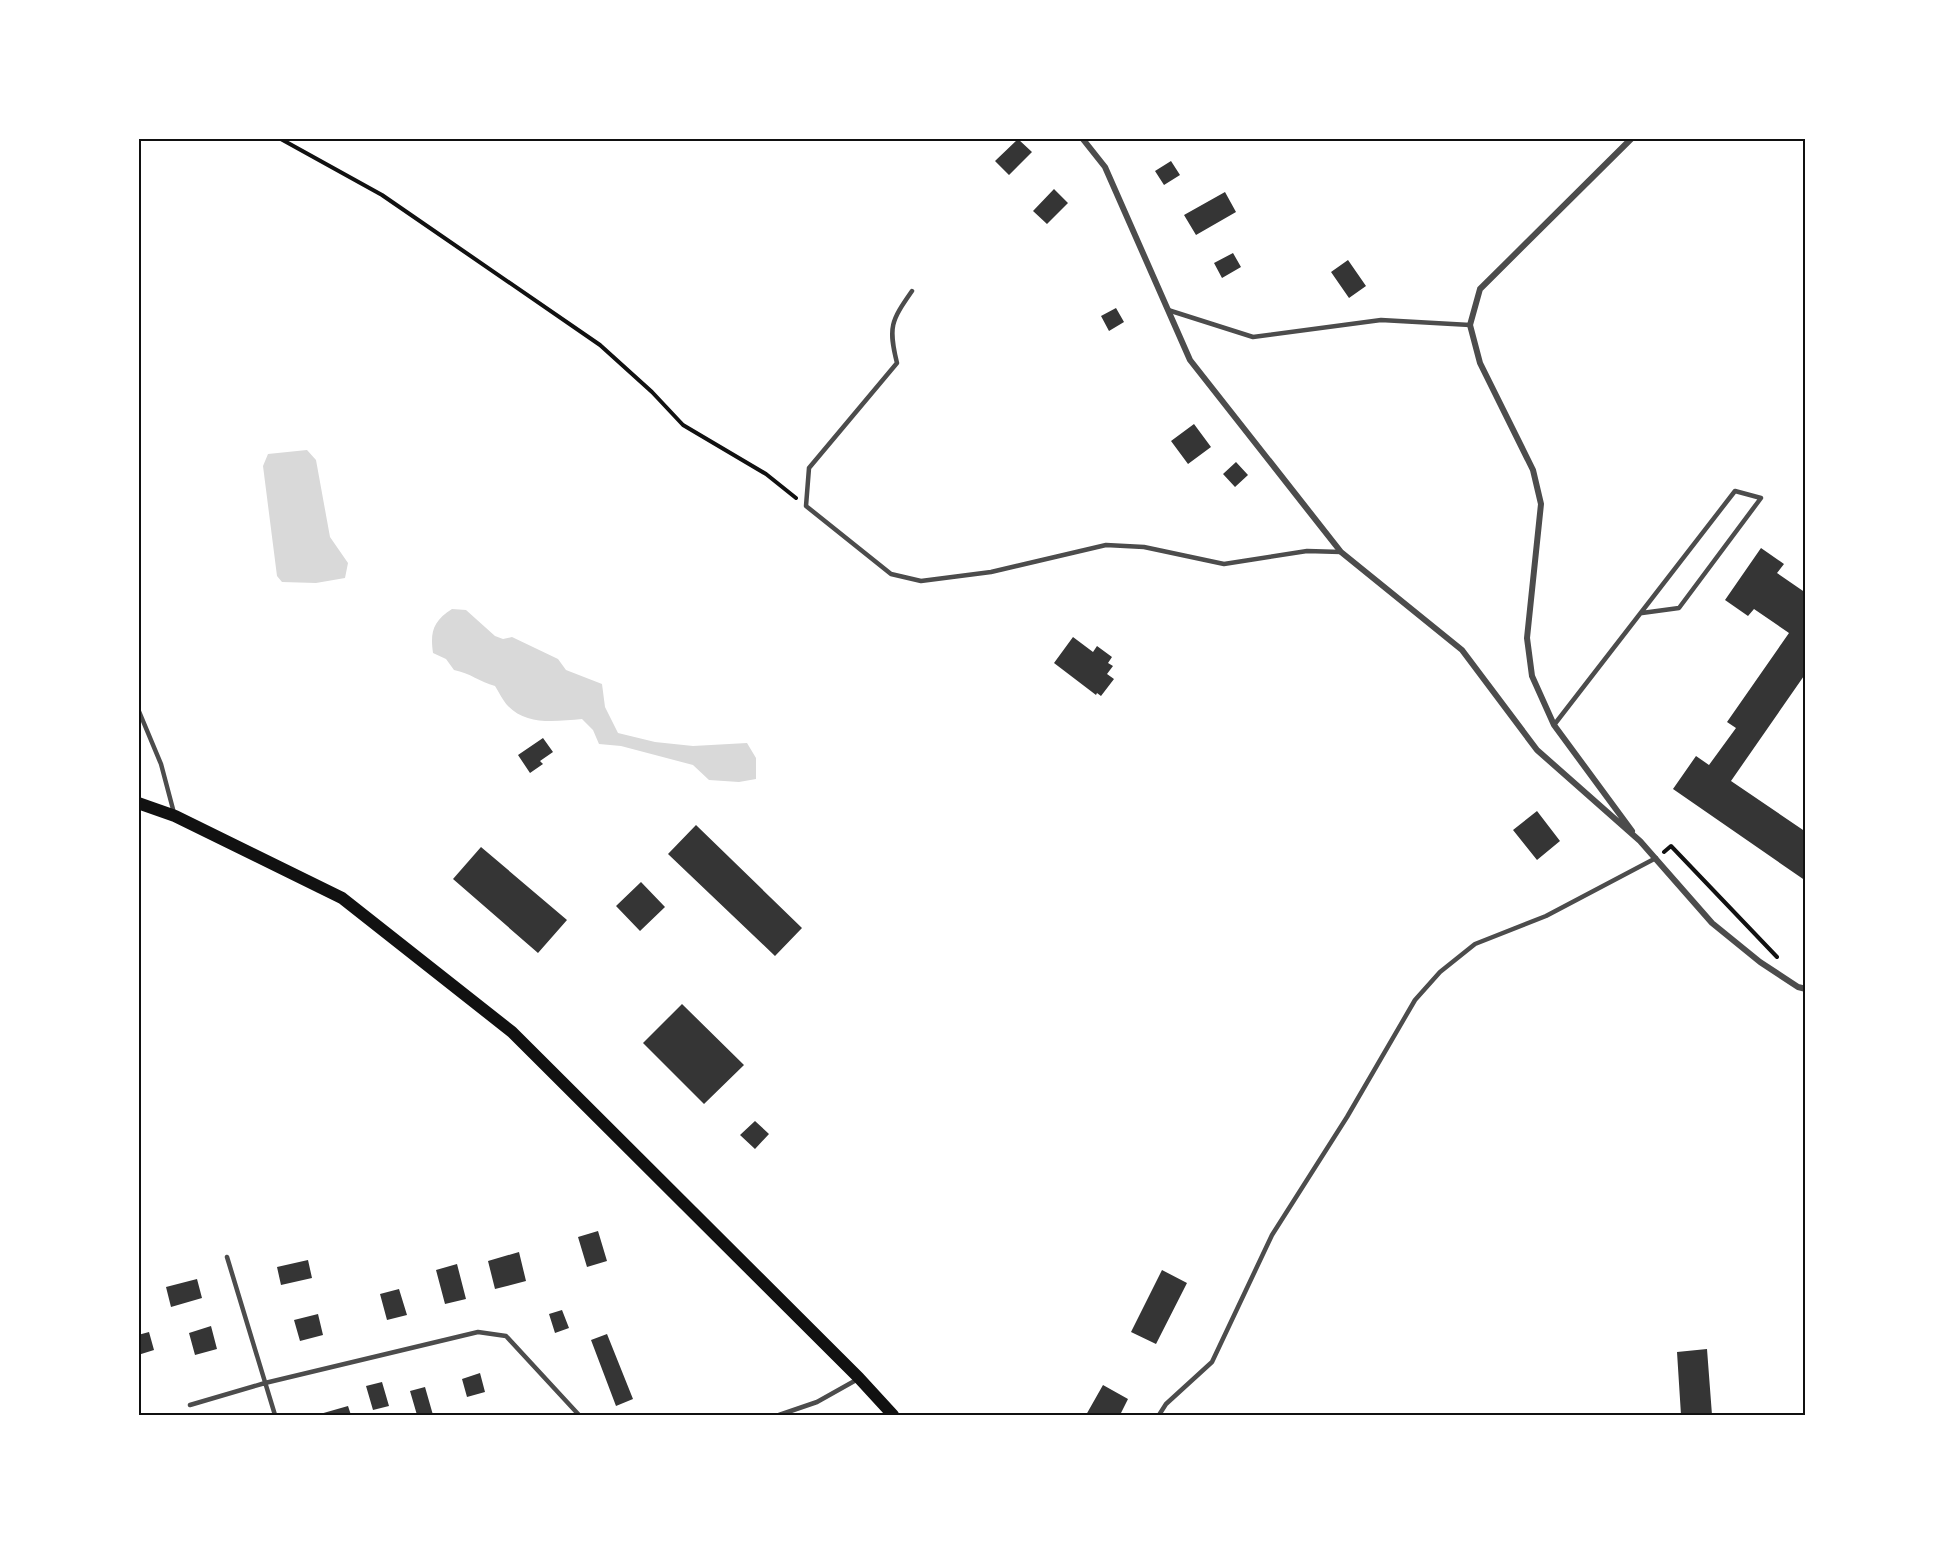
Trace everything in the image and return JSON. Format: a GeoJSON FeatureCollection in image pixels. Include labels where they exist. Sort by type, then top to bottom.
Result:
{"type":"FeatureCollection","features":[{"type":"Feature","properties":{"kind":"main road"},"geometry":{"type":"LineString","coordinates":[[138,802],[175,816],[342,898],[512,1032],[859,1378],[893,1415]]}},
{"type":"Feature","properties":{"kind":"street"},"geometry":{"type":"LineString","coordinates":[[1082,138],[1105,166],[1190,360],[1341,552],[1462,650],[1537,750],[1640,841],[1712,923],[1760,962],[1798,987],[1806,989]]}},
{"type":"Feature","properties":{"kind":"street"},"geometry":{"type":"LineString","coordinates":[[1632,138],[1480,290],[1470,325],[1480,363],[1533,470],[1541,504],[1527,638],[1532,676],[1554,725],[1640,841]]}},
{"type":"Feature","properties":{"kind":"lane"},"geometry":{"type":"LineString","coordinates":[[912,291],[894,317],[892,342],[897,363],[809,468],[807,506],[891,574],[921,581],[991,572],[1106,545],[1144,547],[1224,564],[1307,551],[1341,552]]}},
{"type":"Feature","properties":{"kind":"lane"},"geometry":{"type":"LineString","coordinates":[[1168,310],[1253,336],[1381,320],[1470,325]]}},
{"type":"Feature","properties":{"kind":"lane"},"geometry":{"type":"LineString","coordinates":[[1554,725],[1735,491],[1761,498],[1679,608],[1642,613]]}},
{"type":"Feature","properties":{"kind":"lane"},"geometry":{"type":"LineString","coordinates":[[138,709],[160,764],[175,816]]}},
{"type":"Feature","properties":{"kind":"lane"},"geometry":{"type":"LineString","coordinates":[[1159,1415],[1166,1404],[1212,1362],[1272,1235],[1347,1117],[1415,1000],[1440,972],[1475,944],[1546,916],[1656,858]]}},
{"type":"Feature","properties":{"kind":"lane"},"geometry":{"type":"LineString","coordinates":[[227,1257],[275,1415]]}},
{"type":"Feature","properties":{"kind":"lane"},"geometry":{"type":"LineString","coordinates":[[190,1405],[265,1383],[478,1332],[506,1336],[579,1415]]}},
{"type":"Feature","properties":{"kind":"lane"},"geometry":{"type":"LineString","coordinates":[[779,1415],[817,1402],[859,1378]]}},
{"type":"Feature","properties":{"kind":"path"},"geometry":{"type":"LineString","coordinates":[[279,138],[382,195],[600,345],[652,392],[683,424],[766,474],[807,506]]}},
{"type":"Feature","properties":{"kind":"path"},"geometry":{"type":"LineString","coordinates":[[1656,858],[1671,846],[1784,965]]}},
{"type":"Feature","properties":{"kind":"shaded area"},"geometry":{"type":"Polygon","coordinates":[[[307,450],[316,460],[330,537],[348,563],[345,578],[316,583],[282,582],[277,576],[263,466],[268,454],[307,450]]]}},
{"type":"Feature","properties":{"kind":"shaded area"},"geometry":{"type":"Polygon","coordinates":[[[452,609],[466,610],[495,636],[503,639],[512,637],[558,659],[566,670],[602,684],[605,707],[618,733],[655,742],[693,746],[747,743],[756,758],[756,779],[739,782],[709,780],[693,765],[621,746],[599,744],[593,730],[582,719],[543,721],[524,717],[506,704],[495,686],[454,670],[446,659],[433,653],[434,628],[452,609]]]}},
{"type":"Feature","properties":{"kind":"building"},"geometry":{"type":"Polygon","coordinates":[[[1018,139],[1032,152],[1009,175],[995,161],[1018,139]]]}},
{"type":"Feature","properties":{"kind":"building"},"geometry":{"type":"Polygon","coordinates":[[[1171,161],[1180,175],[1164,185],[1155,171],[1171,161]]]}},
{"type":"Feature","properties":{"kind":"building"},"geometry":{"type":"Polygon","coordinates":[[[1054,189],[1068,203],[1047,224],[1033,211],[1054,189]]]}},
{"type":"Feature","properties":{"kind":"building"},"geometry":{"type":"Polygon","coordinates":[[[1225,192],[1236,212],[1196,235],[1184,215],[1225,192]]]}},
{"type":"Feature","properties":{"kind":"building"},"geometry":{"type":"Polygon","coordinates":[[[1233,253],[1241,267],[1222,278],[1214,263],[1233,253]]]}},
{"type":"Feature","properties":{"kind":"building"},"geometry":{"type":"Polygon","coordinates":[[[1348,260],[1366,286],[1349,298],[1331,272],[1348,260]]]}},
{"type":"Feature","properties":{"kind":"building"},"geometry":{"type":"Polygon","coordinates":[[[1116,308],[1124,322],[1109,331],[1101,316],[1116,308]]]}},
{"type":"Feature","properties":{"kind":"building"},"geometry":{"type":"Polygon","coordinates":[[[1194,424],[1211,447],[1188,464],[1171,441],[1194,424]]]}},
{"type":"Feature","properties":{"kind":"building"},"geometry":{"type":"Polygon","coordinates":[[[1236,462],[1248,475],[1235,487],[1223,474],[1236,462]]]}},
{"type":"Feature","properties":{"kind":"building"},"geometry":{"type":"Polygon","coordinates":[[[1761,548],[1784,564],[1777,573],[1806,593],[1806,673],[1731,781],[1806,832],[1806,881],[1673,789],[1696,756],[1709,765],[1736,728],[1727,722],[1789,633],[1754,609],[1748,616],[1725,600],[1761,548]]]}},
{"type":"Feature","properties":{"kind":"building"},"geometry":{"type":"Polygon","coordinates":[[[1073,637],[1093,652],[1097,646],[1112,657],[1108,663],[1113,666],[1107,674],[1114,679],[1101,696],[1097,693],[1096,695],[1054,663],[1073,637]]]}},
{"type":"Feature","properties":{"kind":"building"},"geometry":{"type":"Polygon","coordinates":[[[543,738],[553,752],[540,761],[543,764],[530,773],[518,755],[543,738]]]}},
{"type":"Feature","properties":{"kind":"building"},"geometry":{"type":"Polygon","coordinates":[[[1537,811],[1560,841],[1537,860],[1513,830],[1537,811]]]}},
{"type":"Feature","properties":{"kind":"building"},"geometry":{"type":"Polygon","coordinates":[[[696,825],[802,928],[775,956],[668,854],[696,825]]]}},
{"type":"Feature","properties":{"kind":"building"},"geometry":{"type":"Polygon","coordinates":[[[481,847],[567,920],[538,953],[453,879],[481,847]]]}},
{"type":"Feature","properties":{"kind":"building"},"geometry":{"type":"Polygon","coordinates":[[[641,882],[665,907],[640,931],[616,906],[641,882]]]}},
{"type":"Feature","properties":{"kind":"building"},"geometry":{"type":"Polygon","coordinates":[[[682,1004],[744,1065],[704,1104],[643,1043],[682,1004]]]}},
{"type":"Feature","properties":{"kind":"building"},"geometry":{"type":"Polygon","coordinates":[[[755,1121],[769,1134],[755,1149],[740,1135],[755,1121]]]}},
{"type":"Feature","properties":{"kind":"building"},"geometry":{"type":"Polygon","coordinates":[[[598,1231],[607,1261],[587,1267],[578,1237],[598,1231]]]}},
{"type":"Feature","properties":{"kind":"building"},"geometry":{"type":"Polygon","coordinates":[[[519,1252],[526,1281],[495,1289],[488,1261],[519,1252]]]}},
{"type":"Feature","properties":{"kind":"building"},"geometry":{"type":"Polygon","coordinates":[[[308,1260],[312,1278],[281,1285],[277,1267],[308,1260]]]}},
{"type":"Feature","properties":{"kind":"building"},"geometry":{"type":"Polygon","coordinates":[[[457,1264],[466,1299],[445,1304],[436,1270],[457,1264]]]}},
{"type":"Feature","properties":{"kind":"building"},"geometry":{"type":"Polygon","coordinates":[[[1162,1270],[1187,1283],[1156,1344],[1131,1332],[1162,1270]]]}},
{"type":"Feature","properties":{"kind":"building"},"geometry":{"type":"Polygon","coordinates":[[[197,1279],[202,1298],[171,1307],[166,1287],[197,1279]]]}},
{"type":"Feature","properties":{"kind":"building"},"geometry":{"type":"Polygon","coordinates":[[[399,1289],[407,1315],[387,1320],[380,1294],[399,1289]]]}},
{"type":"Feature","properties":{"kind":"building"},"geometry":{"type":"Polygon","coordinates":[[[562,1310],[569,1328],[555,1333],[549,1314],[562,1310]]]}},
{"type":"Feature","properties":{"kind":"building"},"geometry":{"type":"Polygon","coordinates":[[[318,1314],[323,1335],[300,1341],[294,1320],[318,1314]]]}},
{"type":"Feature","properties":{"kind":"building"},"geometry":{"type":"Polygon","coordinates":[[[211,1326],[217,1349],[195,1355],[189,1333],[211,1326]]]}},
{"type":"Feature","properties":{"kind":"building"},"geometry":{"type":"Polygon","coordinates":[[[149,1332],[154,1350],[138,1355],[138,1335],[149,1332]]]}},
{"type":"Feature","properties":{"kind":"building"},"geometry":{"type":"Polygon","coordinates":[[[607,1334],[633,1399],[616,1406],[591,1340],[607,1334]]]}},
{"type":"Feature","properties":{"kind":"building"},"geometry":{"type":"Polygon","coordinates":[[[1707,1349],[1712,1415],[1681,1415],[1677,1352],[1707,1349]]]}},
{"type":"Feature","properties":{"kind":"building"},"geometry":{"type":"Polygon","coordinates":[[[480,1373],[485,1392],[467,1397],[462,1379],[480,1373]]]}},
{"type":"Feature","properties":{"kind":"building"},"geometry":{"type":"Polygon","coordinates":[[[382,1382],[389,1406],[373,1410],[366,1386],[382,1382]]]}},
{"type":"Feature","properties":{"kind":"building"},"geometry":{"type":"Polygon","coordinates":[[[1103,1385],[1128,1399],[1120,1415],[1086,1415],[1103,1385]]]}},
{"type":"Feature","properties":{"kind":"building"},"geometry":{"type":"Polygon","coordinates":[[[425,1387],[433,1415],[417,1415],[410,1391],[425,1387]]]}},
{"type":"Feature","properties":{"kind":"building"},"geometry":{"type":"Polygon","coordinates":[[[348,1406],[351,1415],[320,1415],[320,1414],[348,1406]]]}}]}
